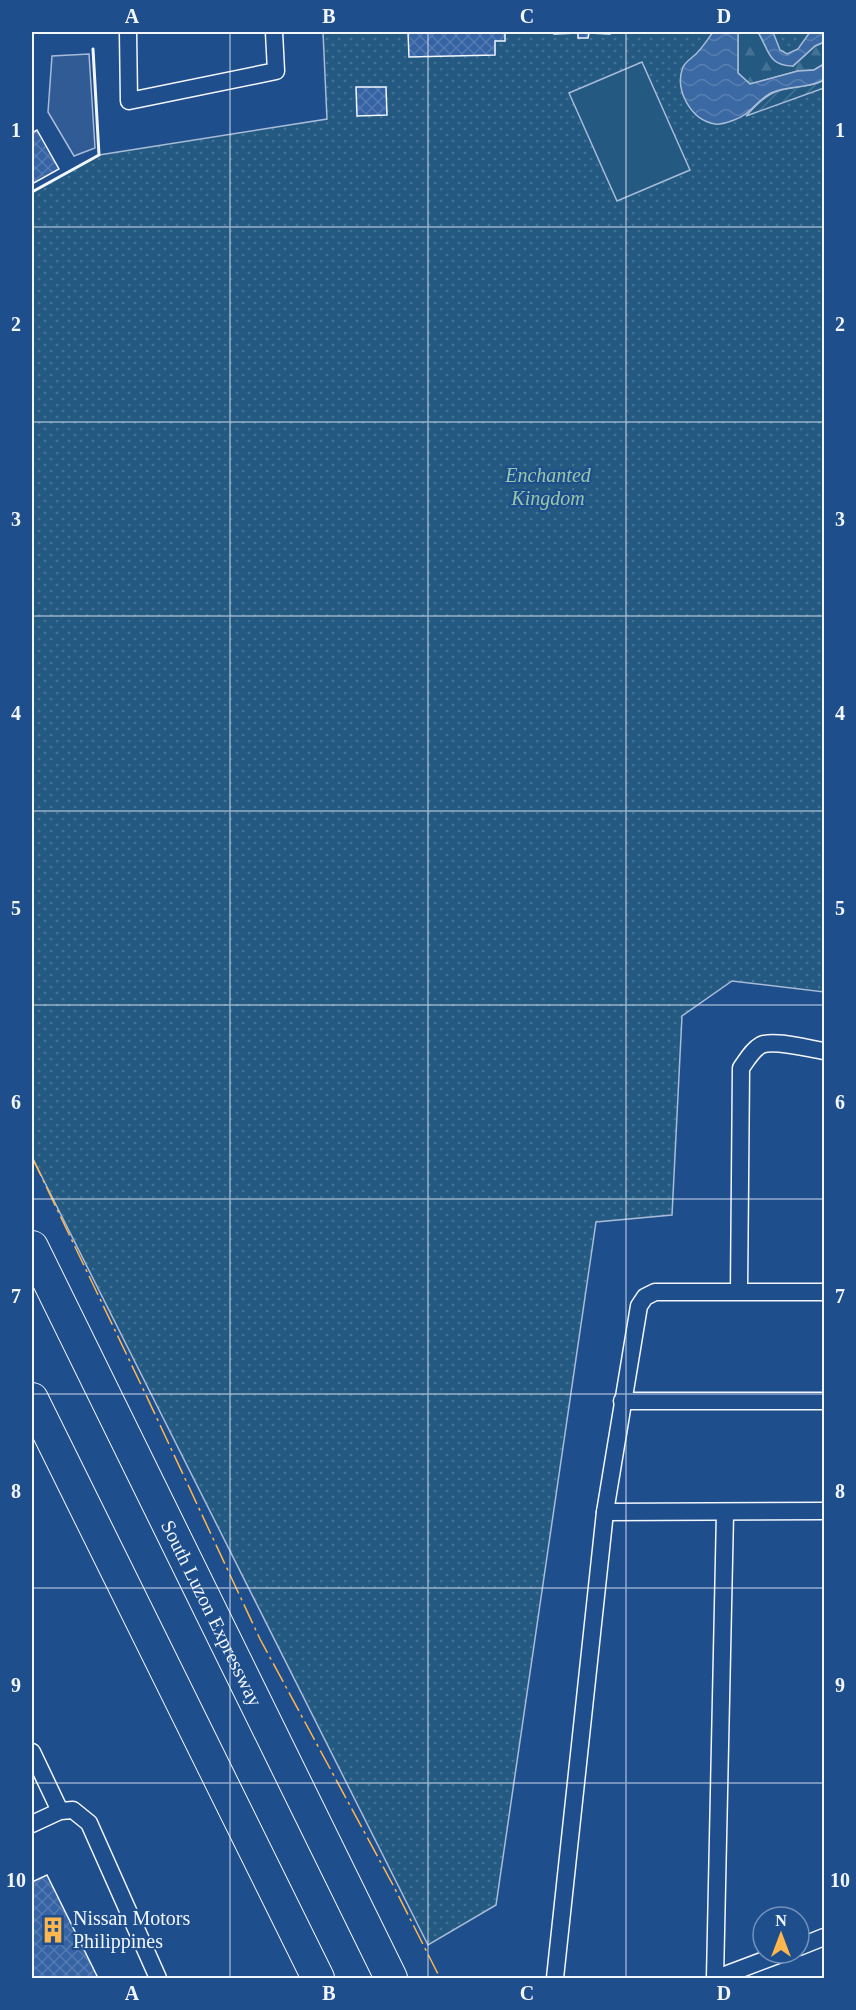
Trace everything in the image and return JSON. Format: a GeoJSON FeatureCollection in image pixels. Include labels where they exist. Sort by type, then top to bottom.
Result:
{"type":"FeatureCollection","features":[{"type":"Feature","properties":{"kind":"highway","name":"South Luzon Expressway"},"geometry":{"type":"LineString","coordinates":[[32,1247],[391,1978]]}},
{"type":"Feature","properties":{"kind":"highway"},"geometry":{"type":"LineString","coordinates":[[32,1399],[318,1978]]}},
{"type":"Feature","properties":{"kind":"street"},"geometry":{"type":"LineString","coordinates":[[128,32],[129,101],[276,71],[274,32]]}},
{"type":"Feature","properties":{"kind":"street"},"geometry":{"type":"LineString","coordinates":[[739,1291],[741,1068],[751,1053],[762,1045],[779,1044],[825,1051]]}},
{"type":"Feature","properties":{"kind":"street"},"geometry":{"type":"LineString","coordinates":[[555,1978],[605,1512],[639,1306],[645,1297],[655,1292],[825,1292]]}},
{"type":"Feature","properties":{"kind":"street"},"geometry":{"type":"LineString","coordinates":[[622,1401],[825,1401]]}},
{"type":"Feature","properties":{"kind":"street"},"geometry":{"type":"LineString","coordinates":[[605,1512],[825,1511]]}},
{"type":"Feature","properties":{"kind":"street"},"geometry":{"type":"LineString","coordinates":[[725,1513],[716,1978],[751,1965]]}},
{"type":"Feature","properties":{"kind":"street"},"geometry":{"type":"LineString","coordinates":[[32,1752],[60,1810]]}},
{"type":"Feature","properties":{"kind":"street"},"geometry":{"type":"LineString","coordinates":[[32,1824],[60,1810],[73,1810],[89,1823],[158,1978]]}},
{"type":"Feature","properties":{"kind":"green space","name":"Enchanted Kingdom"},"geometry":{"type":"Polygon","coordinates":[[[323,32],[824,32],[824,992],[732,981],[682,1016],[672,1215],[596,1222],[496,1905],[428,1945],[32,1157],[32,192],[99,155],[327,119],[323,32]]]}},
{"type":"Feature","properties":{"kind":"green space"},"geometry":{"type":"Polygon","coordinates":[[[738,32],[758,32],[763,41],[793,66],[815,46],[824,42],[824,64],[814,70],[798,71],[750,84],[738,73],[738,32]]]}},
{"type":"Feature","properties":{"kind":"green space"},"geometry":{"type":"Polygon","coordinates":[[[642,62],[690,170],[617,201],[569,93],[642,62]]]}},
{"type":"Feature","properties":{"kind":"green space"},"geometry":{"type":"Polygon","coordinates":[[[824,80],[824,88],[746,116],[771,94],[824,80]]]}},
{"type":"Feature","properties":{"kind":"shaded area"},"geometry":{"type":"Polygon","coordinates":[[[89,54],[95,148],[74,156],[48,112],[52,56],[89,54]]]}},
{"type":"Feature","properties":{"kind":"water"},"geometry":{"type":"Polygon","coordinates":[[[713,32],[738,32],[738,73],[750,84],[798,71],[814,70],[824,64],[824,80],[771,93],[740,118],[717,124],[706,121],[699,117],[687,103],[681,85],[681,76],[684,65],[699,51],[713,32]]]}},
{"type":"Feature","properties":{"kind":"water"},"geometry":{"type":"Polygon","coordinates":[[[758,32],[773,32],[780,50],[787,54],[798,49],[810,32],[824,32],[824,42],[815,46],[793,66],[785,65],[770,56],[758,32]]]}},
{"type":"Feature","properties":{"kind":"building"},"geometry":{"type":"Polygon","coordinates":[[[408,32],[505,32],[505,41],[495,41],[495,55],[409,57],[408,32]]]}},
{"type":"Feature","properties":{"kind":"building"},"geometry":{"type":"Polygon","coordinates":[[[554,32],[611,32],[610,34],[589,33],[588,38],[578,38],[578,33],[554,34],[554,32]]]}},
{"type":"Feature","properties":{"kind":"building"},"geometry":{"type":"Polygon","coordinates":[[[356,87],[386,87],[387,115],[357,116],[356,87]]]}},
{"type":"Feature","properties":{"kind":"building"},"geometry":{"type":"Polygon","coordinates":[[[37,130],[59,169],[32,184],[32,133],[37,130]]]}},
{"type":"Feature","properties":{"kind":"building","name":"Nissan Motors Philippines"},"geometry":{"type":"Polygon","coordinates":[[[47,1875],[98,1978],[32,1978],[32,1882],[47,1875]]]}},
{"type":"Feature","properties":{"kind":"wall"},"geometry":{"type":"LineString","coordinates":[[32,192],[99,155],[93,49]]}},
{"type":"Feature","properties":{"kind":"power"},"geometry":{"type":"LineString","coordinates":[[32,1157],[260,1639],[393,1885],[440,1978]]}},
{"type":"Feature","properties":{"kind":"place","name":"Nissan Motors Philippines"},"geometry":{"type":"Point","coordinates":[53,1930]}}]}
